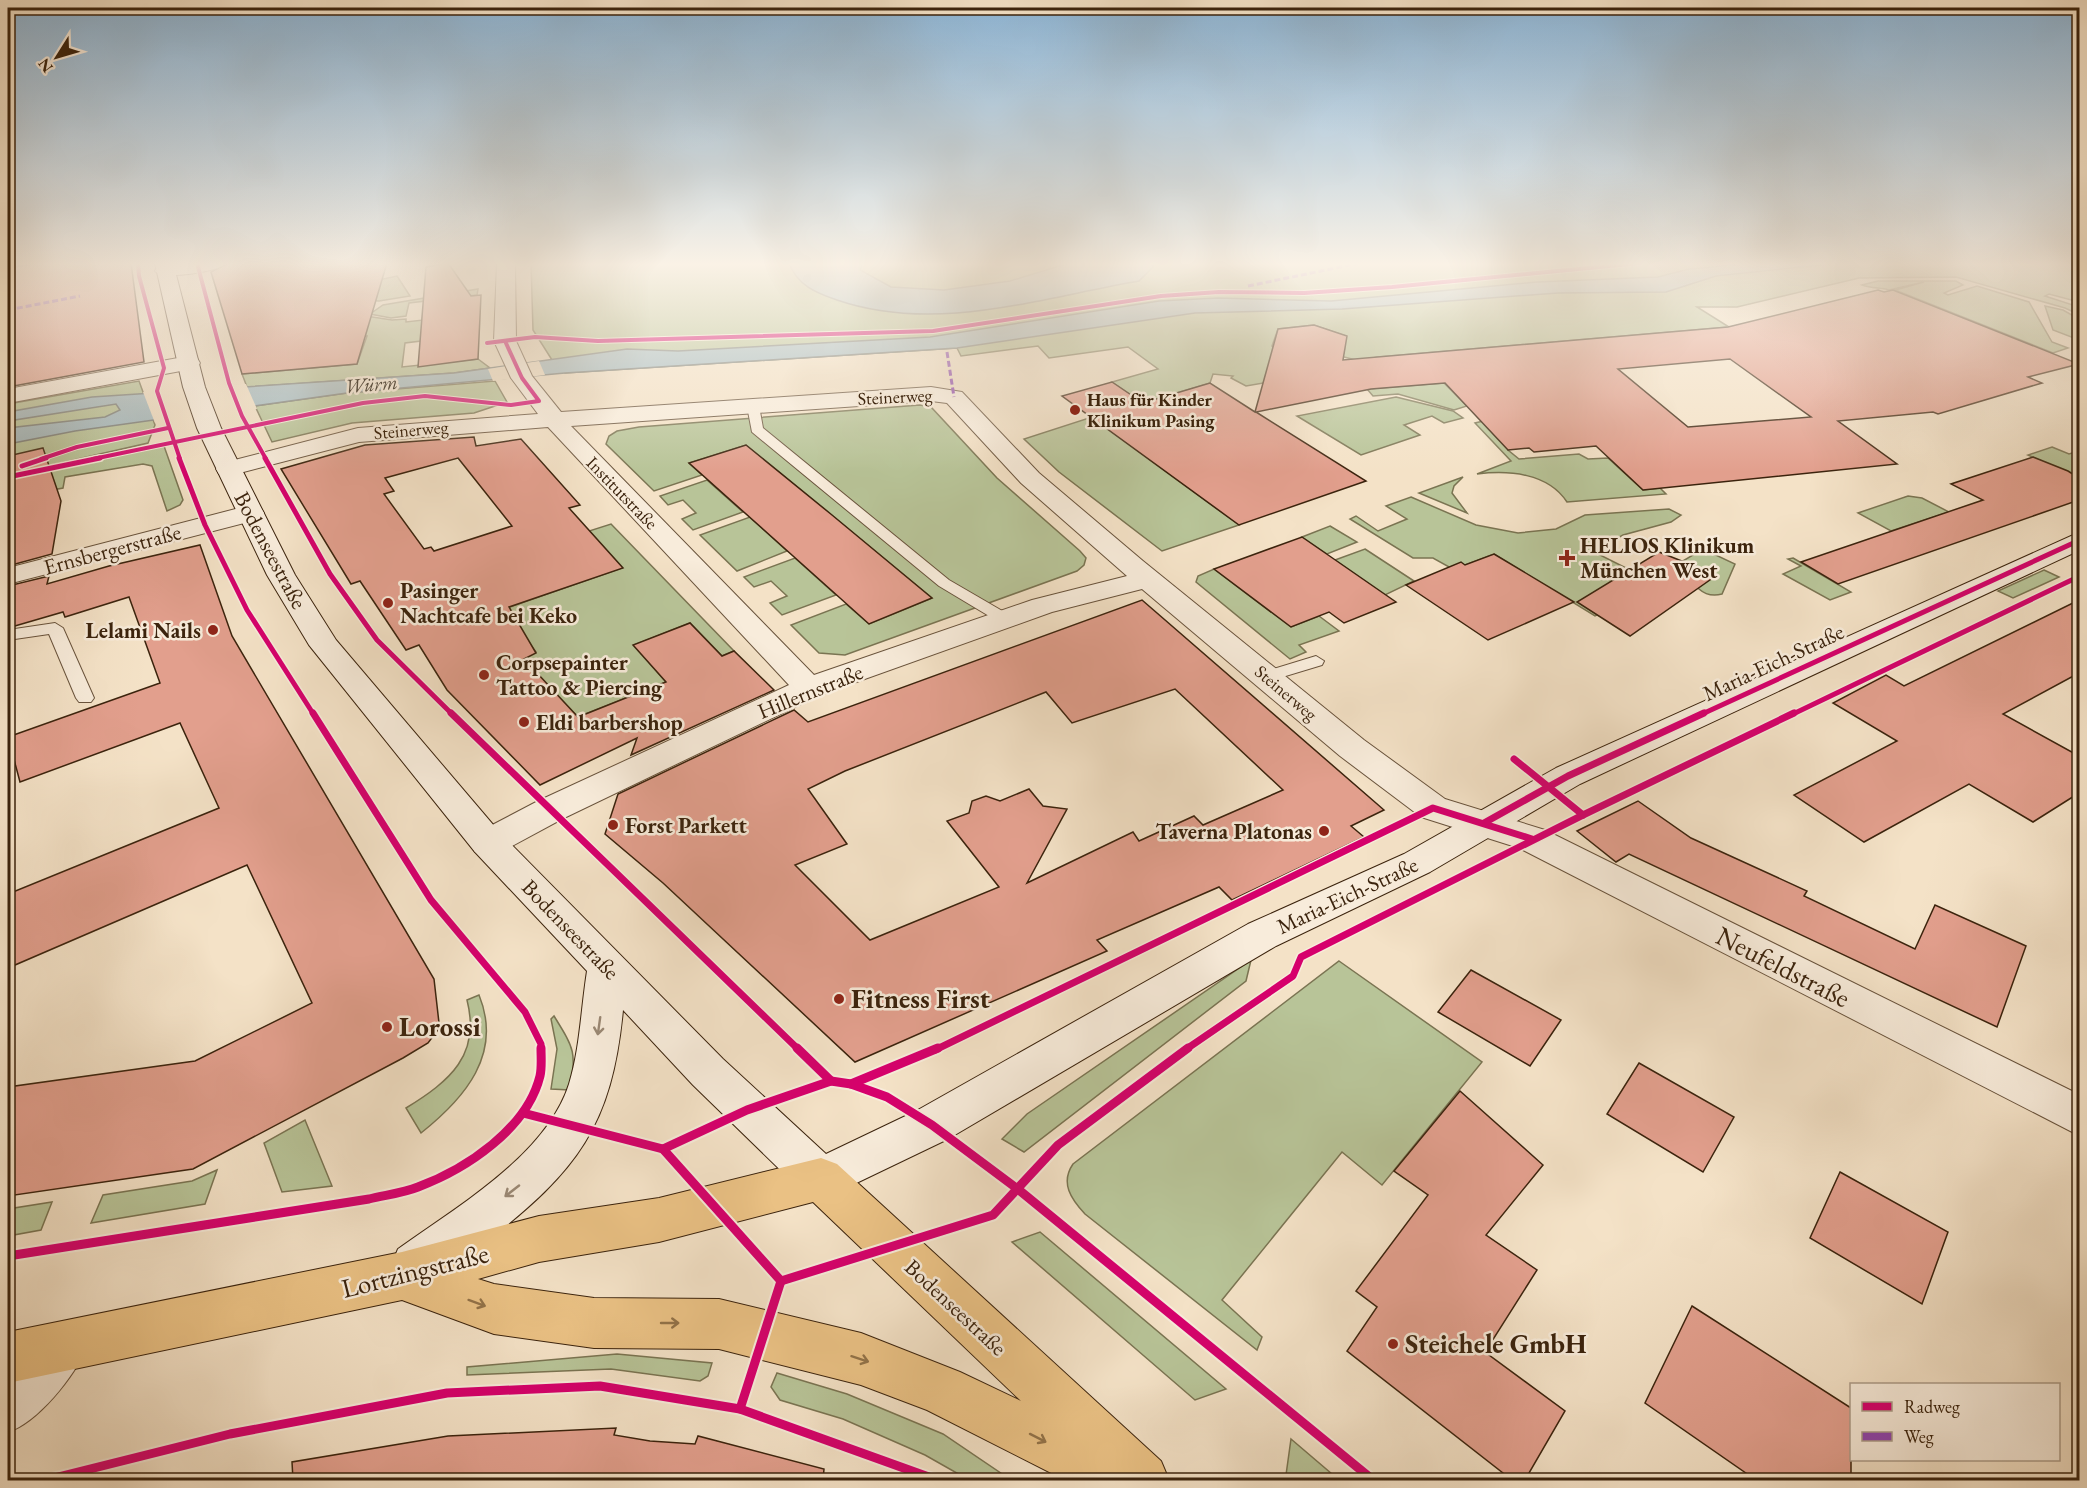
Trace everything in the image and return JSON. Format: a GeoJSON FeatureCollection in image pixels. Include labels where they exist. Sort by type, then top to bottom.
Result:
{"type":"FeatureCollection","features":[{"type":"Feature","properties":{"kind":"main road","name":"Lortzingstraße"},"geometry":{"type":"LineString","coordinates":[[8,1358],[402,1276],[539,1239],[659,1220],[821,1179]]}},
{"type":"Feature","properties":{"kind":"main road","name":"Bodenseestraße"},"geometry":{"type":"LineString","coordinates":[[821,1179],[1142,1480]]}},
{"type":"Feature","properties":{"kind":"main road"},"geometry":{"type":"LineString","coordinates":[[402,1276],[494,1309],[594,1323],[719,1324],[861,1359],[942,1390],[1121,1480]]}},
{"type":"Feature","properties":{"kind":"street","name":"Bodenseestraße"},"geometry":{"type":"LineString","coordinates":[[181,332],[194,387],[215,441],[281,575],[324,645],[488,843],[708,1072],[821,1179]]}},
{"type":"Feature","properties":{"kind":"street","name":"Institutstraße"},"geometry":{"type":"LineString","coordinates":[[506,332],[506,340],[519,371],[553,419],[809,688]]}},
{"type":"Feature","properties":{"kind":"street"},"geometry":{"type":"LineString","coordinates":[[8,396],[189,363]]}},
{"type":"Feature","properties":{"kind":"street","name":"Steinerweg"},"geometry":{"type":"LineString","coordinates":[[215,441],[358,435],[553,419],[931,394],[954,397],[1030,478],[1352,748],[1433,808],[1484,823]]}},
{"type":"Feature","properties":{"kind":"street","name":"Ernsbergerstraße"},"geometry":{"type":"LineString","coordinates":[[8,576],[251,513]]}},
{"type":"Feature","properties":{"kind":"street","name":"Maria-Eich-Straße"},"geometry":{"type":"LineString","coordinates":[[821,1179],[942,1120],[1262,935],[1417,863],[1568,776],[2079,540]]}},
{"type":"Feature","properties":{"kind":"street","name":"Hillernstraße"},"geometry":{"type":"LineString","coordinates":[[488,843],[550,810],[809,688],[1042,606],[1148,579]]}},
{"type":"Feature","properties":{"kind":"street","name":"Neufeldstraße"},"geometry":{"type":"LineString","coordinates":[[1484,823],[1532,839],[2079,1117]]}},
{"type":"Feature","properties":{"kind":"street"},"geometry":{"type":"LineString","coordinates":[[402,1276],[540,1170],[574,1126],[591,1085],[607,968]]}},
{"type":"Feature","properties":{"kind":"street"},"geometry":{"type":"LineString","coordinates":[[8,1406],[61,1348]]}},
{"type":"Feature","properties":{"kind":"lane"},"geometry":{"type":"LineString","coordinates":[[753,406],[757,429],[944,583],[1005,619]]}},
{"type":"Feature","properties":{"kind":"lane"},"geometry":{"type":"LineString","coordinates":[[8,636],[56,628],[85,698]]}},
{"type":"Feature","properties":{"kind":"lane"},"geometry":{"type":"LineString","coordinates":[[1266,677],[1316,661]]}},
{"type":"Feature","properties":{"kind":"green space"},"geometry":{"type":"Polygon","coordinates":[[[360,332],[422,332],[421,341],[405,343],[402,367],[478,359],[490,368],[454,373],[247,387],[242,374],[357,364],[367,336],[359,336],[360,332]]]}},
{"type":"Feature","properties":{"kind":"green space"},"geometry":{"type":"Polygon","coordinates":[[[535,332],[1277,332],[1272,346],[1305,357],[1321,373],[1246,386],[1231,378],[1233,376],[1213,374],[1210,383],[1143,403],[1112,382],[1158,369],[1128,347],[1049,358],[1038,346],[961,356],[957,348],[565,373],[552,360],[535,332]]]}},
{"type":"Feature","properties":{"kind":"green space"},"geometry":{"type":"Polygon","coordinates":[[[1336,332],[1665,332],[1377,357],[1360,361],[1332,354],[1344,353],[1346,336],[1336,332]]]}},
{"type":"Feature","properties":{"kind":"green space"},"geometry":{"type":"Polygon","coordinates":[[[2001,332],[2047,332],[2052,342],[2068,348],[2053,353],[2001,332]]]}},
{"type":"Feature","properties":{"kind":"green space"},"geometry":{"type":"Polygon","coordinates":[[[2059,332],[2079,332],[2079,340],[2059,332]]]}},
{"type":"Feature","properties":{"kind":"green space"},"geometry":{"type":"Polygon","coordinates":[[[139,381],[155,425],[148,443],[8,475],[8,404],[139,381]]]}},
{"type":"Feature","properties":{"kind":"green space"},"geometry":{"type":"Polygon","coordinates":[[[495,381],[507,402],[474,413],[352,423],[272,442],[255,406],[347,393],[495,381]]]}},
{"type":"Feature","properties":{"kind":"green space"},"geometry":{"type":"Polygon","coordinates":[[[1444,383],[1467,406],[1454,410],[1398,394],[1373,396],[1367,389],[1444,383]]]}},
{"type":"Feature","properties":{"kind":"green space"},"geometry":{"type":"Polygon","coordinates":[[[1396,397],[1453,411],[1463,418],[1444,423],[1432,416],[1404,425],[1420,435],[1361,455],[1297,416],[1396,397]]]}},
{"type":"Feature","properties":{"kind":"green space"},"geometry":{"type":"Polygon","coordinates":[[[920,405],[931,407],[997,478],[1080,551],[1086,558],[1084,565],[1077,571],[845,655],[819,653],[791,625],[846,604],[869,624],[932,598],[746,445],[689,463],[702,475],[654,491],[606,444],[609,436],[617,431],[639,427],[920,405]]]}},
{"type":"Feature","properties":{"kind":"green space"},"geometry":{"type":"Polygon","coordinates":[[[1533,409],[1508,450],[1519,459],[1579,454],[1588,459],[1608,458],[1643,490],[1660,488],[1666,494],[1567,502],[1559,492],[1539,479],[1515,473],[1477,474],[1511,461],[1475,423],[1533,409]]]}},
{"type":"Feature","properties":{"kind":"green space"},"geometry":{"type":"Polygon","coordinates":[[[1092,417],[1239,525],[1162,551],[1059,472],[1024,439],[1092,417]]]}},
{"type":"Feature","properties":{"kind":"green space"},"geometry":{"type":"Polygon","coordinates":[[[164,446],[183,500],[180,505],[167,511],[152,466],[143,464],[65,477],[63,488],[8,498],[8,477],[164,446]]]}},
{"type":"Feature","properties":{"kind":"green space"},"geometry":{"type":"Polygon","coordinates":[[[2052,447],[2069,454],[2079,451],[2079,478],[2028,455],[2052,447]]]}},
{"type":"Feature","properties":{"kind":"green space"},"geometry":{"type":"Polygon","coordinates":[[[1463,477],[1454,486],[1452,493],[1467,513],[1419,493],[1463,477]]]}},
{"type":"Feature","properties":{"kind":"green space"},"geometry":{"type":"Polygon","coordinates":[[[707,480],[743,512],[693,530],[682,519],[696,513],[683,500],[668,505],[660,496],[707,480]]]}},
{"type":"Feature","properties":{"kind":"green space"},"geometry":{"type":"Polygon","coordinates":[[[1908,496],[1922,498],[1949,512],[1891,531],[1858,513],[1908,496]]]}},
{"type":"Feature","properties":{"kind":"green space"},"geometry":{"type":"Polygon","coordinates":[[[1411,497],[1476,525],[1518,533],[1556,529],[1585,515],[1669,509],[1681,515],[1671,522],[1623,535],[1594,552],[1630,570],[1627,601],[1595,616],[1494,554],[1465,565],[1449,567],[1433,558],[1413,558],[1350,519],[1356,516],[1378,531],[1407,519],[1386,506],[1411,497]]]}},
{"type":"Feature","properties":{"kind":"green space"},"geometry":{"type":"Polygon","coordinates":[[[750,517],[787,551],[737,571],[700,535],[750,517]]]}},
{"type":"Feature","properties":{"kind":"green space"},"geometry":{"type":"Polygon","coordinates":[[[611,524],[734,651],[722,656],[690,623],[634,645],[666,682],[578,717],[521,660],[536,652],[504,609],[622,568],[589,531],[611,524]]]}},
{"type":"Feature","properties":{"kind":"green space"},"geometry":{"type":"Polygon","coordinates":[[[1330,526],[1357,542],[1327,554],[1302,537],[1330,526]]]}},
{"type":"Feature","properties":{"kind":"green space"},"geometry":{"type":"Polygon","coordinates":[[[1365,549],[1414,581],[1385,595],[1335,560],[1365,549]]]}},
{"type":"Feature","properties":{"kind":"green space"},"geometry":{"type":"Polygon","coordinates":[[[1703,549],[1735,564],[1722,594],[1707,594],[1702,591],[1692,581],[1681,562],[1703,549]]]}},
{"type":"Feature","properties":{"kind":"green space"},"geometry":{"type":"Polygon","coordinates":[[[795,558],[836,595],[782,615],[770,603],[787,596],[771,581],[754,587],[744,577],[795,558]]]}},
{"type":"Feature","properties":{"kind":"green space"},"geometry":{"type":"Polygon","coordinates":[[[1793,558],[1851,592],[1830,600],[1783,574],[1801,566],[1788,559],[1793,558]]]}},
{"type":"Feature","properties":{"kind":"green space"},"geometry":{"type":"Polygon","coordinates":[[[1214,569],[1291,627],[1319,616],[1339,631],[1299,645],[1306,652],[1290,659],[1196,582],[1198,576],[1214,569]]]}},
{"type":"Feature","properties":{"kind":"green space"},"geometry":{"type":"Polygon","coordinates":[[[2044,570],[2059,577],[2013,598],[1998,591],[2044,570]]]}},
{"type":"Feature","properties":{"kind":"green space"},"geometry":{"type":"Polygon","coordinates":[[[1251,960],[1246,981],[1024,1152],[1002,1139],[1027,1114],[1251,960]]]}},
{"type":"Feature","properties":{"kind":"green space"},"geometry":{"type":"Polygon","coordinates":[[[1339,961],[1482,1062],[1382,1185],[1342,1152],[1222,1300],[1262,1337],[1257,1350],[1085,1214],[1072,1197],[1067,1178],[1073,1164],[1339,961]]]}},
{"type":"Feature","properties":{"kind":"green space"},"geometry":{"type":"Polygon","coordinates":[[[479,995],[485,1016],[486,1037],[483,1055],[465,1090],[421,1133],[406,1108],[436,1087],[458,1064],[470,1036],[467,1000],[479,995]]]}},
{"type":"Feature","properties":{"kind":"green space"},"geometry":{"type":"Polygon","coordinates":[[[554,1016],[572,1051],[573,1067],[570,1090],[551,1089],[557,1049],[551,1019],[554,1016]]]}},
{"type":"Feature","properties":{"kind":"green space"},"geometry":{"type":"Polygon","coordinates":[[[305,1120],[332,1186],[282,1192],[264,1143],[305,1120]]]}},
{"type":"Feature","properties":{"kind":"green space"},"geometry":{"type":"Polygon","coordinates":[[[217,1170],[205,1204],[91,1223],[103,1195],[192,1181],[217,1170]]]}},
{"type":"Feature","properties":{"kind":"green space"},"geometry":{"type":"Polygon","coordinates":[[[52,1202],[41,1230],[8,1236],[8,1209],[52,1202]]]}},
{"type":"Feature","properties":{"kind":"green space"},"geometry":{"type":"Polygon","coordinates":[[[1040,1232],[1226,1389],[1195,1400],[1012,1242],[1040,1232]]]}},
{"type":"Feature","properties":{"kind":"green space"},"geometry":{"type":"Polygon","coordinates":[[[617,1354],[712,1363],[708,1376],[700,1381],[611,1369],[467,1375],[467,1367],[617,1354]]]}},
{"type":"Feature","properties":{"kind":"green space"},"geometry":{"type":"Polygon","coordinates":[[[777,1373],[847,1394],[943,1434],[1011,1480],[969,1480],[925,1455],[843,1419],[780,1400],[771,1387],[777,1373]]]}},
{"type":"Feature","properties":{"kind":"green space"},"geometry":{"type":"Polygon","coordinates":[[[1291,1439],[1339,1480],[1292,1480],[1286,1475],[1291,1439]]]}},
{"type":"Feature","properties":{"kind":"water","name":"Würm"},"geometry":{"type":"Polygon","coordinates":[[[959,332],[1063,332],[957,348],[565,373],[347,393],[75,431],[8,444],[8,428],[105,417],[120,410],[116,404],[8,421],[8,412],[92,397],[454,373],[627,349],[678,351],[930,337],[959,332]]]}},
{"type":"Feature","properties":{"kind":"pier"},"geometry":{"type":"Polygon","coordinates":[[[539,361],[545,375],[493,381],[488,369],[539,361]]]}},
{"type":"Feature","properties":{"kind":"pier"},"geometry":{"type":"Polygon","coordinates":[[[246,384],[257,409],[155,423],[143,392],[246,384]]]}},
{"type":"Feature","properties":{"kind":"building"},"geometry":{"type":"Polygon","coordinates":[[[8,332],[140,332],[144,362],[8,387],[8,332]]]}},
{"type":"Feature","properties":{"kind":"building"},"geometry":{"type":"Polygon","coordinates":[[[229,332],[366,332],[357,364],[242,374],[229,332]]]}},
{"type":"Feature","properties":{"kind":"building"},"geometry":{"type":"Polygon","coordinates":[[[421,332],[479,332],[478,359],[418,367],[421,332]]]}},
{"type":"Feature","properties":{"kind":"building"},"geometry":{"type":"Polygon","coordinates":[[[1277,332],[1336,332],[1347,336],[1343,360],[1665,332],[2000,332],[2079,364],[2028,377],[2042,383],[1938,414],[1933,412],[1838,421],[1897,464],[1643,490],[1596,446],[1534,452],[1529,448],[1508,450],[1445,383],[1371,389],[1256,412],[1366,481],[1239,525],[1062,396],[1112,382],[1143,403],[1210,383],[1255,412],[1277,332]],[[1730,359],[1618,369],[1688,427],[1811,417],[1730,359]]]}},
{"type":"Feature","properties":{"kind":"building"},"geometry":{"type":"Polygon","coordinates":[[[474,437],[476,446],[521,439],[580,505],[569,508],[623,568],[509,607],[536,653],[524,659],[578,717],[666,682],[633,645],[690,623],[722,656],[734,651],[774,690],[631,755],[637,738],[540,785],[447,690],[419,645],[406,650],[360,581],[351,584],[281,469],[365,445],[474,437]],[[458,458],[385,478],[394,491],[384,494],[424,549],[431,547],[434,551],[512,526],[458,458]]]}},
{"type":"Feature","properties":{"kind":"building"},"geometry":{"type":"Polygon","coordinates":[[[746,445],[932,598],[869,624],[689,463],[746,445]]]}},
{"type":"Feature","properties":{"kind":"building"},"geometry":{"type":"Polygon","coordinates":[[[43,448],[61,501],[52,554],[8,566],[8,456],[43,448]]]}},
{"type":"Feature","properties":{"kind":"building"},"geometry":{"type":"Polygon","coordinates":[[[2033,457],[2079,478],[2079,500],[1838,584],[1801,562],[1983,500],[1951,484],[2033,457]]]}},
{"type":"Feature","properties":{"kind":"building"},"geometry":{"type":"Polygon","coordinates":[[[1302,537],[1396,602],[1344,623],[1329,612],[1291,627],[1214,569],[1302,537]]]}},
{"type":"Feature","properties":{"kind":"building"},"geometry":{"type":"Polygon","coordinates":[[[200,545],[232,636],[434,979],[439,1023],[437,1031],[428,1043],[403,1058],[193,1169],[8,1196],[8,1087],[195,1061],[312,1003],[247,865],[8,968],[8,894],[219,808],[180,723],[20,782],[8,737],[160,683],[129,597],[65,617],[63,612],[8,628],[8,586],[49,576],[47,584],[109,566],[200,545]]]}},
{"type":"Feature","properties":{"kind":"building"},"geometry":{"type":"Polygon","coordinates":[[[1659,552],[1717,575],[1630,636],[1577,602],[1659,552]]]}},
{"type":"Feature","properties":{"kind":"building"},"geometry":{"type":"Polygon","coordinates":[[[1494,554],[1574,602],[1488,640],[1406,585],[1461,562],[1465,565],[1494,554]]]}},
{"type":"Feature","properties":{"kind":"building"},"geometry":{"type":"Polygon","coordinates":[[[1142,600],[1384,810],[1351,826],[1364,837],[1232,900],[1219,887],[1097,940],[1107,951],[855,1062],[663,883],[605,834],[618,794],[794,710],[808,722],[1142,600]],[[1175,689],[1072,723],[1046,692],[845,771],[808,789],[847,844],[795,865],[870,940],[999,887],[947,821],[969,813],[972,801],[986,796],[1000,801],[1029,789],[1043,806],[1067,809],[1027,883],[1133,832],[1139,841],[1194,816],[1203,825],[1283,790],[1175,689]]]}},
{"type":"Feature","properties":{"kind":"building"},"geometry":{"type":"Polygon","coordinates":[[[2079,600],[2079,673],[2003,714],[2079,756],[2079,793],[2033,822],[1969,784],[1864,842],[1794,795],[1897,741],[1833,703],[1886,675],[1904,686],[2079,600]]]}},
{"type":"Feature","properties":{"kind":"building"},"geometry":{"type":"Polygon","coordinates":[[[1638,801],[1691,838],[1807,891],[1804,896],[1915,949],[1935,905],[2026,946],[1997,1027],[1629,854],[1616,862],[1577,831],[1638,801]]]}},
{"type":"Feature","properties":{"kind":"building"},"geometry":{"type":"Polygon","coordinates":[[[1471,970],[1561,1020],[1530,1066],[1438,1012],[1471,970]]]}},
{"type":"Feature","properties":{"kind":"building"},"geometry":{"type":"Polygon","coordinates":[[[1639,1063],[1734,1117],[1703,1172],[1607,1114],[1639,1063]]]}},
{"type":"Feature","properties":{"kind":"building"},"geometry":{"type":"Polygon","coordinates":[[[1460,1091],[1543,1165],[1486,1235],[1537,1270],[1485,1352],[1565,1411],[1525,1480],[1512,1480],[1347,1351],[1377,1307],[1356,1291],[1428,1195],[1394,1171],[1460,1091]]]}},
{"type":"Feature","properties":{"kind":"building"},"geometry":{"type":"Polygon","coordinates":[[[1840,1172],[1948,1232],[1922,1304],[1810,1238],[1840,1172]]]}},
{"type":"Feature","properties":{"kind":"building"},"geometry":{"type":"Polygon","coordinates":[[[1692,1306],[1850,1407],[1851,1480],[1756,1480],[1645,1403],[1692,1306]]]}},
{"type":"Feature","properties":{"kind":"building"},"geometry":{"type":"Polygon","coordinates":[[[616,1428],[614,1435],[650,1441],[695,1444],[698,1436],[824,1469],[823,1480],[293,1480],[292,1462],[448,1436],[616,1428]]]}},
{"type":"Feature","properties":{"kind":"marked path"},"geometry":{"type":"LineString","coordinates":[[947,352],[954,397]]}},
{"type":"Feature","properties":{"kind":"cycle path"},"geometry":{"type":"LineString","coordinates":[[8,1256],[369,1199],[417,1188],[457,1169],[495,1141],[523,1113],[540,1076],[541,1044],[525,1012],[431,900],[247,610],[205,525],[166,424],[157,391],[164,368],[156,332]]}},
{"type":"Feature","properties":{"kind":"cycle path"},"geometry":{"type":"LineString","coordinates":[[216,332],[229,383],[242,416],[330,574],[377,640],[569,830],[831,1081]]}},
{"type":"Feature","properties":{"kind":"cycle path"},"geometry":{"type":"LineString","coordinates":[[487,343],[535,337],[598,341],[891,332]]}},
{"type":"Feature","properties":{"kind":"cycle path"},"geometry":{"type":"LineString","coordinates":[[8,477],[363,403],[425,396],[511,405],[539,401],[522,378],[505,341]]}},
{"type":"Feature","properties":{"kind":"cycle path"},"geometry":{"type":"LineString","coordinates":[[22,466],[77,447],[168,428]]}},
{"type":"Feature","properties":{"kind":"cycle path"},"geometry":{"type":"LineString","coordinates":[[1484,823],[1568,776],[2080,540]]}},
{"type":"Feature","properties":{"kind":"cycle path"},"geometry":{"type":"LineString","coordinates":[[781,1281],[993,1215],[1058,1145],[1149,1075],[1293,976],[1301,957],[1583,815],[2080,576]]}},
{"type":"Feature","properties":{"kind":"cycle path"},"geometry":{"type":"LineString","coordinates":[[1514,759],[1583,815]]}},
{"type":"Feature","properties":{"kind":"cycle path"},"geometry":{"type":"LineString","coordinates":[[851,1084],[920,1057],[1433,808],[1532,839]]}},
{"type":"Feature","properties":{"kind":"cycle path"},"geometry":{"type":"LineString","coordinates":[[663,1149],[747,1110],[831,1081],[851,1084],[887,1097],[932,1125],[1019,1190],[1373,1480]]}},
{"type":"Feature","properties":{"kind":"cycle path"},"geometry":{"type":"LineString","coordinates":[[523,1113],[663,1149],[781,1281]]}},
{"type":"Feature","properties":{"kind":"cycle path"},"geometry":{"type":"LineString","coordinates":[[740,1409],[781,1281]]}},
{"type":"Feature","properties":{"kind":"cycle path"},"geometry":{"type":"LineString","coordinates":[[46,1480],[230,1434],[447,1393],[600,1386],[740,1409],[926,1474],[937,1480]]}},
{"type":"Feature","properties":{"kind":"place","name":"Haus für Kinder Klinikum Pasing"},"geometry":{"type":"Point","coordinates":[1075,410]}},
{"type":"Feature","properties":{"kind":"place","name":"HELIOS Klinikum München West"},"geometry":{"type":"Point","coordinates":[1567,558]}},
{"type":"Feature","properties":{"kind":"place","name":"Pasinger Nachtcafe bei Keko"},"geometry":{"type":"Point","coordinates":[388,603]}},
{"type":"Feature","properties":{"kind":"place","name":"Lelami Nails"},"geometry":{"type":"Point","coordinates":[213,630]}},
{"type":"Feature","properties":{"kind":"place","name":"Corpsepainter Tattoo & Piercing"},"geometry":{"type":"Point","coordinates":[484,675]}},
{"type":"Feature","properties":{"kind":"place","name":"Eldi barbershop"},"geometry":{"type":"Point","coordinates":[524,722]}},
{"type":"Feature","properties":{"kind":"place","name":"Forst Parkett"},"geometry":{"type":"Point","coordinates":[613,825]}},
{"type":"Feature","properties":{"kind":"place","name":"Taverna Platonas"},"geometry":{"type":"Point","coordinates":[1324,831]}},
{"type":"Feature","properties":{"kind":"place","name":"Fitness First"},"geometry":{"type":"Point","coordinates":[839,999]}},
{"type":"Feature","properties":{"kind":"place","name":"Lorossi"},"geometry":{"type":"Point","coordinates":[387,1027]}},
{"type":"Feature","properties":{"kind":"place","name":"Steichele GmbH"},"geometry":{"type":"Point","coordinates":[1393,1344]}}]}
